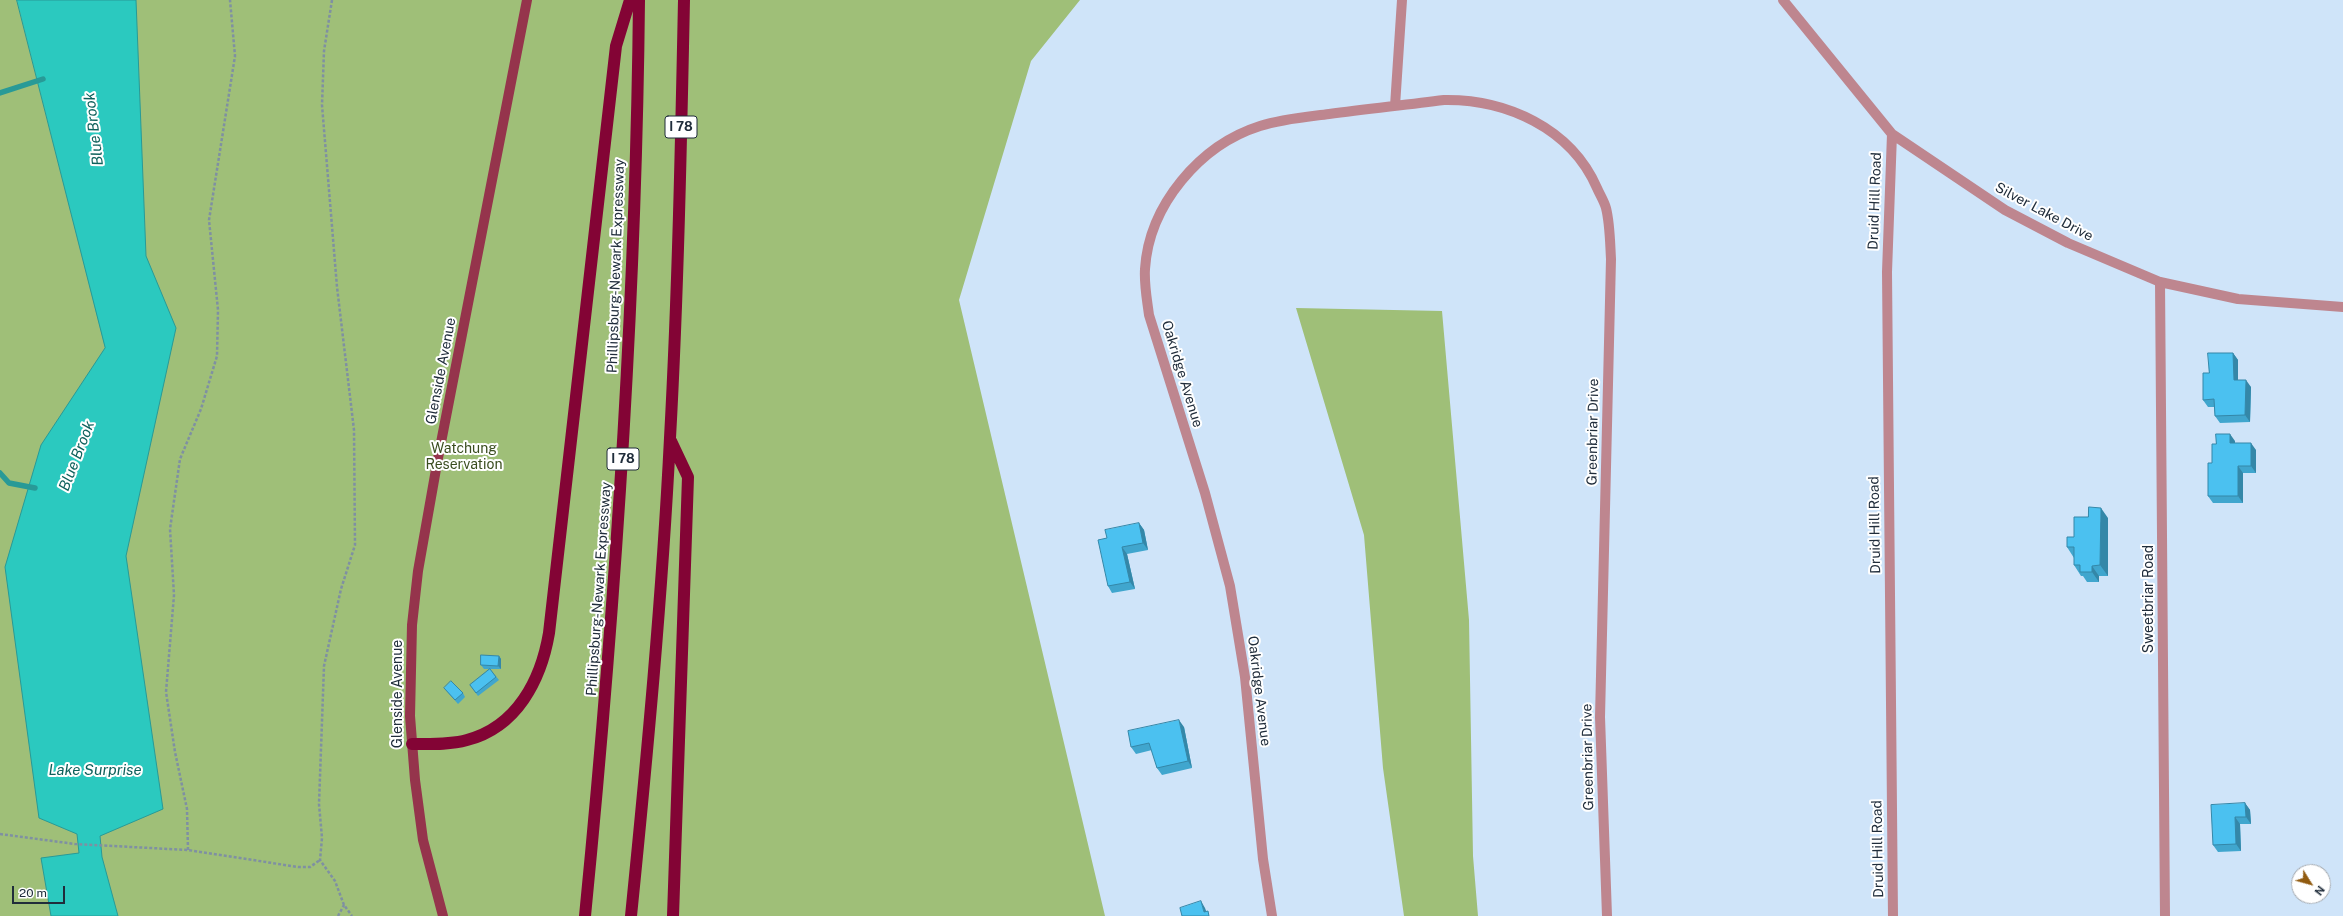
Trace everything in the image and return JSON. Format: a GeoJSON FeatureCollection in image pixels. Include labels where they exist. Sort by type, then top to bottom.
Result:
{"type":"FeatureCollection","features":[{"type":"Feature","properties":{"kind":"highway"},"geometry":{"type":"LineString","coordinates":[[412,744],[466,741],[495,728],[519,707],[538,676],[543,662],[548,633],[616,46],[630,0]]}},
{"type":"Feature","properties":{"kind":"highway","name":"Phillipsburg-Newark Expressway"},"geometry":{"type":"LineString","coordinates":[[585,916],[605,714],[620,500],[631,300],[639,0]]}},
{"type":"Feature","properties":{"kind":"highway","name":"I 78"},"geometry":{"type":"LineString","coordinates":[[631,916],[650,719],[670,439],[678,254],[684,0]]}},
{"type":"Feature","properties":{"kind":"highway"},"geometry":{"type":"LineString","coordinates":[[670,439],[688,477],[674,836],[673,916]]}},
{"type":"Feature","properties":{"kind":"main road","name":"Glenside Avenue"},"geometry":{"type":"LineString","coordinates":[[443,916],[423,840],[412,744],[410,680],[412,625],[418,571],[438,458],[527,0]]}},
{"type":"Feature","properties":{"kind":"street"},"geometry":{"type":"LineString","coordinates":[[1395,106],[1402,0]]}},
{"type":"Feature","properties":{"kind":"street","name":"Silver Lake Drive"},"geometry":{"type":"LineString","coordinates":[[1783,0],[1892,134],[2005,210],[2068,244],[2160,282],[2238,299],[2343,307]]}},
{"type":"Feature","properties":{"kind":"street","name":"Greenbriar Drive"},"geometry":{"type":"LineString","coordinates":[[1395,106],[1463,100],[1492,104],[1522,115],[1551,132],[1580,158],[1591,172],[1606,207],[1611,259],[1600,717],[1607,916]]}},
{"type":"Feature","properties":{"kind":"street","name":"Oakridge Avenue"},"geometry":{"type":"LineString","coordinates":[[1272,916],[1263,859],[1245,677],[1230,586],[1205,493],[1149,314],[1146,291],[1148,253],[1156,224],[1172,193],[1193,168],[1224,144],[1260,126],[1273,123],[1395,106]]}},
{"type":"Feature","properties":{"kind":"street","name":"Druid Hill Road"},"geometry":{"type":"LineString","coordinates":[[1892,134],[1886,272],[1893,916]]}},
{"type":"Feature","properties":{"kind":"street","name":"Sweetbriar Road"},"geometry":{"type":"LineString","coordinates":[[2160,282],[2165,916]]}},
{"type":"Feature","properties":{"kind":"path"},"geometry":{"type":"LineString","coordinates":[[188,850],[187,809],[175,752],[166,692],[174,595],[170,529],[180,459],[201,409],[217,356],[218,310],[209,220],[234,56],[230,0]]}},
{"type":"Feature","properties":{"kind":"path"},"geometry":{"type":"LineString","coordinates":[[332,0],[324,51],[322,105],[337,287],[354,430],[355,545],[340,589],[324,666],[319,804],[322,838],[320,860],[335,881],[344,905],[352,916]]}},
{"type":"Feature","properties":{"kind":"path"},"geometry":{"type":"LineString","coordinates":[[0,834],[75,844],[188,850],[298,867],[310,867],[320,860]]}},
{"type":"Feature","properties":{"kind":"path"},"geometry":{"type":"LineString","coordinates":[[338,916],[344,905]]}},
{"type":"Feature","properties":{"kind":"green space","name":"Watchung Reservation"},"geometry":{"type":"Polygon","coordinates":[[[0,0],[1080,0],[1031,61],[959,300],[1105,916],[0,916],[0,0]]]}},
{"type":"Feature","properties":{"kind":"green space"},"geometry":{"type":"Polygon","coordinates":[[[1296,308],[1442,311],[1469,620],[1473,856],[1478,916],[1404,916],[1383,768],[1364,535],[1296,308]]]}},
{"type":"Feature","properties":{"kind":"water","name":"Lake Surprise"},"geometry":{"type":"Polygon","coordinates":[[[17,0],[136,0],[146,256],[176,328],[126,556],[163,809],[100,836],[102,857],[118,916],[51,916],[41,858],[79,853],[77,834],[39,818],[5,567],[41,445],[105,348],[17,0]]]}},
{"type":"Feature","properties":{"kind":"building"},"geometry":{"type":"Polygon","coordinates":[[[2208,353],[2233,353],[2234,380],[2246,380],[2245,415],[2215,416],[2214,399],[2203,400],[2203,373],[2209,373],[2208,353]]]}},
{"type":"Feature","properties":{"kind":"building"},"geometry":{"type":"Polygon","coordinates":[[[2216,434],[2230,434],[2230,443],[2251,443],[2251,466],[2238,466],[2238,496],[2208,496],[2208,463],[2212,463],[2212,444],[2216,444],[2216,434]]]}},
{"type":"Feature","properties":{"kind":"building"},"geometry":{"type":"Polygon","coordinates":[[[2089,507],[2101,508],[2100,565],[2092,566],[2092,572],[2080,572],[2080,565],[2074,565],[2074,547],[2067,547],[2067,537],[2074,537],[2074,517],[2088,517],[2089,507]]]}},
{"type":"Feature","properties":{"kind":"building"},"geometry":{"type":"Polygon","coordinates":[[[1139,523],[1143,543],[1122,547],[1130,582],[1108,586],[1098,540],[1107,538],[1105,530],[1139,523]]]}},
{"type":"Feature","properties":{"kind":"building"},"geometry":{"type":"Polygon","coordinates":[[[481,655],[499,656],[498,666],[481,665],[481,655]]]}},
{"type":"Feature","properties":{"kind":"building"},"geometry":{"type":"Polygon","coordinates":[[[490,669],[496,677],[476,693],[470,685],[490,669]]]}},
{"type":"Feature","properties":{"kind":"building"},"geometry":{"type":"Polygon","coordinates":[[[451,681],[463,693],[455,700],[444,688],[451,681]]]}},
{"type":"Feature","properties":{"kind":"building"},"geometry":{"type":"Polygon","coordinates":[[[1179,720],[1188,761],[1157,768],[1149,743],[1131,747],[1128,731],[1179,720]]]}},
{"type":"Feature","properties":{"kind":"building"},"geometry":{"type":"Polygon","coordinates":[[[2245,803],[2246,817],[2235,817],[2236,844],[2213,845],[2211,805],[2245,803]]]}},
{"type":"Feature","properties":{"kind":"building"},"geometry":{"type":"Polygon","coordinates":[[[1201,901],[1204,912],[1208,911],[1209,916],[1182,916],[1180,908],[1201,901]]]}},
{"type":"Feature","properties":{"kind":"waterway"},"geometry":{"type":"LineString","coordinates":[[0,93],[43,79]]}},
{"type":"Feature","properties":{"kind":"waterway"},"geometry":{"type":"LineString","coordinates":[[0,473],[9,483],[35,488]]}},
{"type":"Feature","properties":{"kind":"water label","name":"Blue Brook"},"geometry":{"type":"Point","coordinates":[94,129]}},
{"type":"Feature","properties":{"kind":"water label","name":"Blue Brook"},"geometry":{"type":"Point","coordinates":[77,456]}}]}
